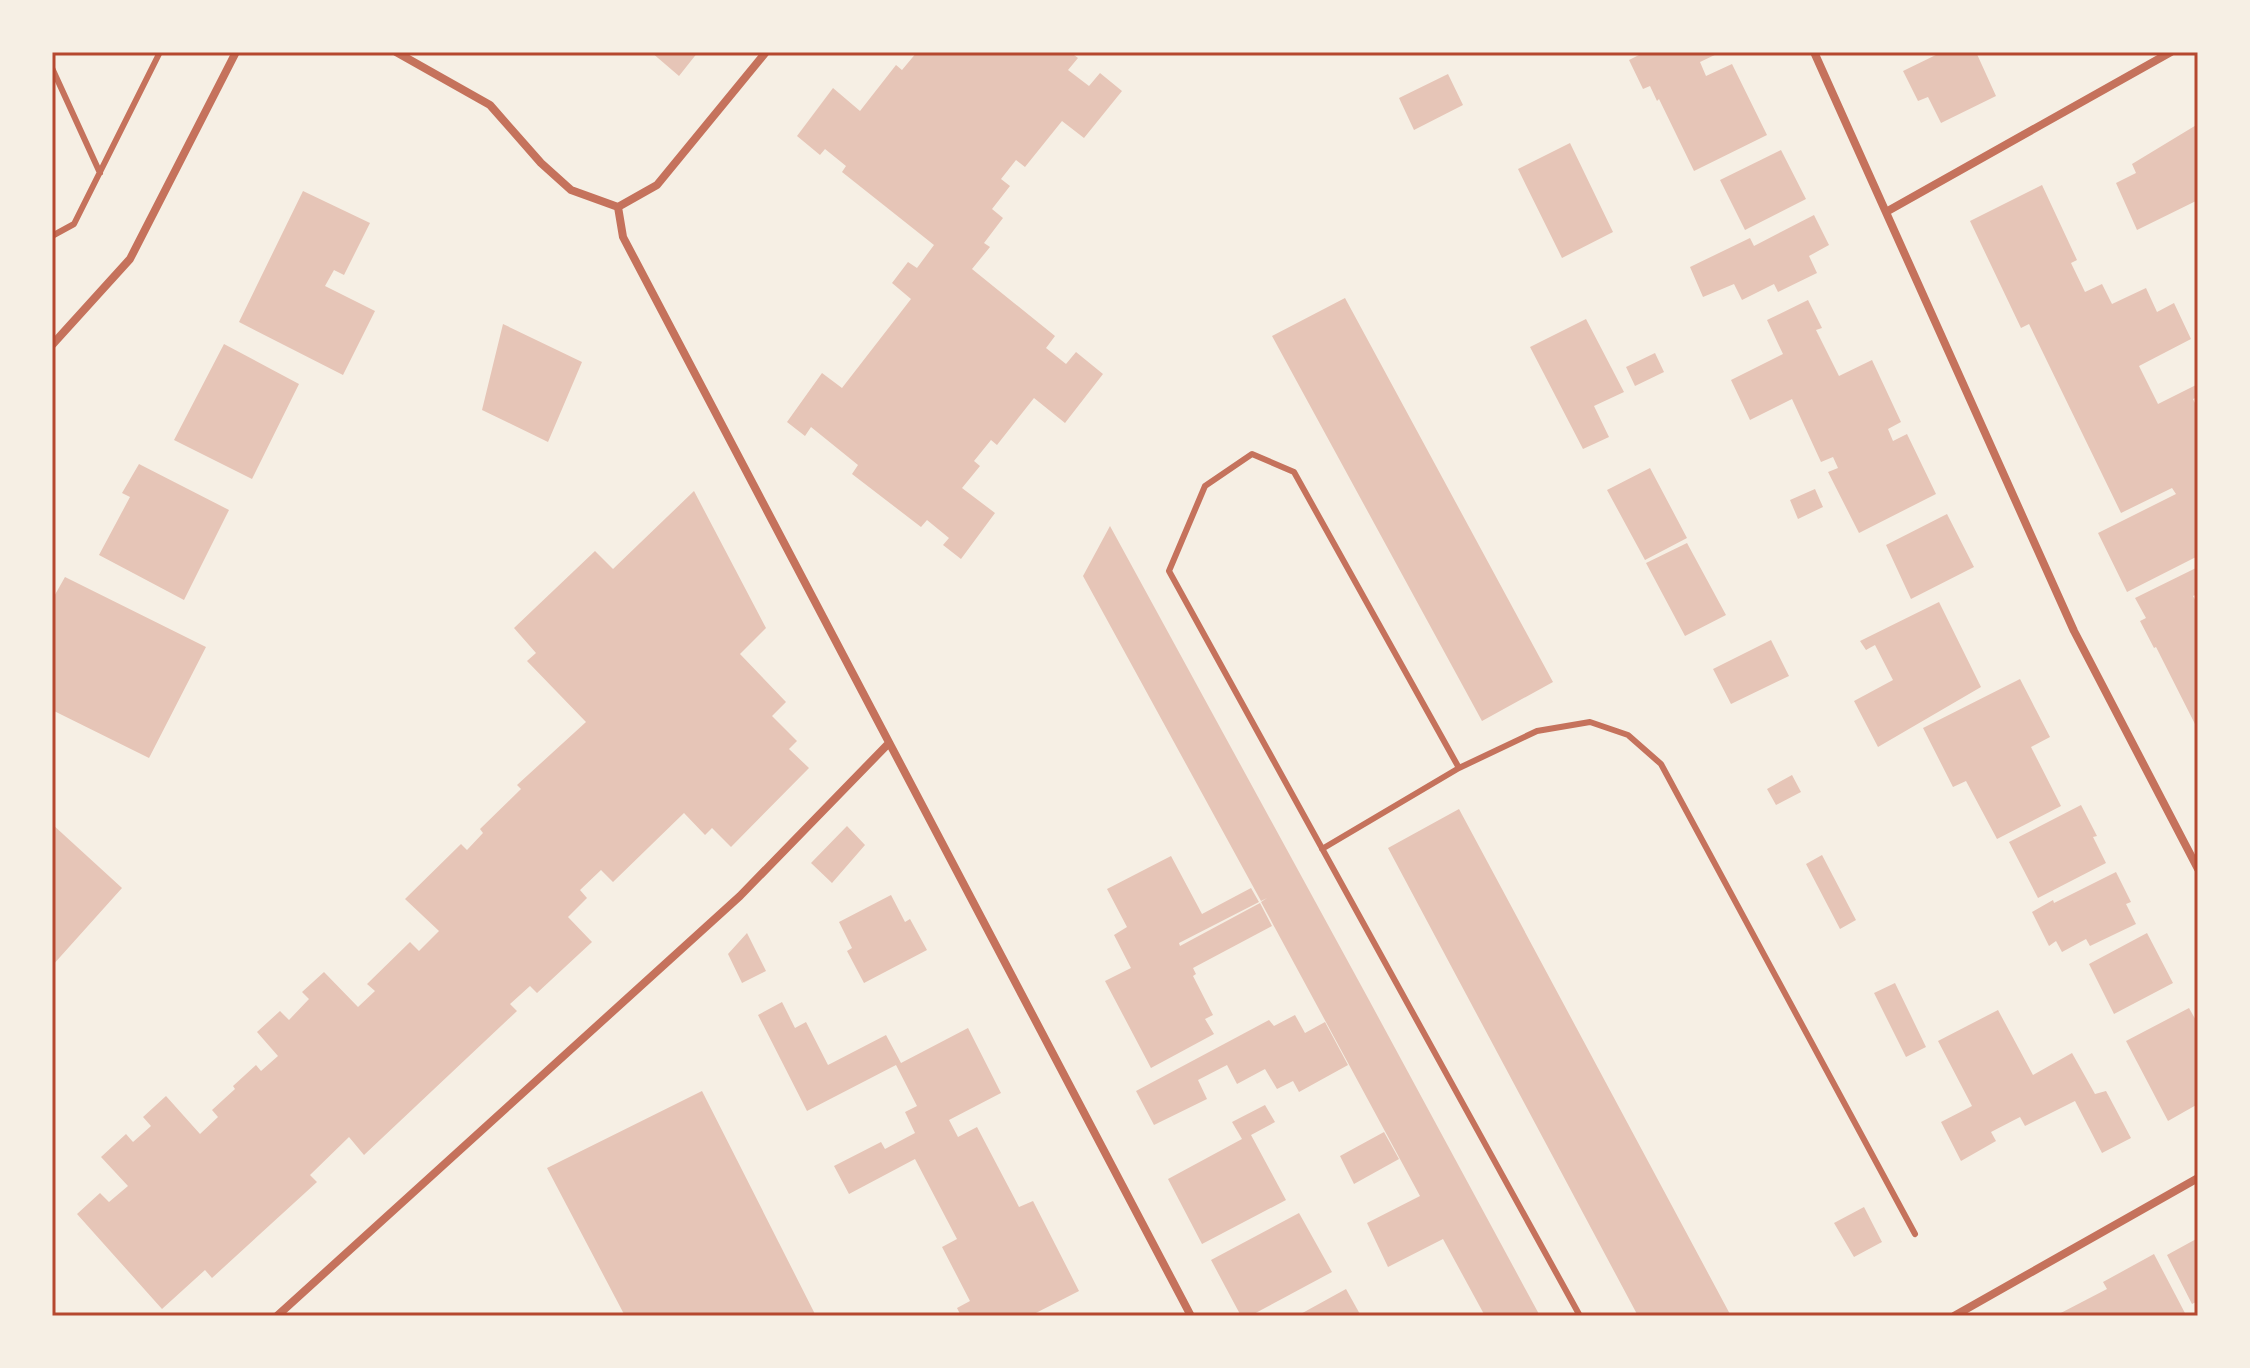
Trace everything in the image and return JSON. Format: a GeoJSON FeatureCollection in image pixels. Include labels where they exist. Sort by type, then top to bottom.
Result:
{"type":"FeatureCollection","features":[{"type":"Feature","properties":{"kind":"street"},"geometry":{"type":"LineString","coordinates":[[52,345],[130,259],[236,52]]}},
{"type":"Feature","properties":{"kind":"street"},"geometry":{"type":"LineString","coordinates":[[396,52],[490,105],[541,163],[571,190],[618,207],[657,185],[766,52]]}},
{"type":"Feature","properties":{"kind":"street"},"geometry":{"type":"LineString","coordinates":[[1814,52],[2074,631],[2198,869]]}},
{"type":"Feature","properties":{"kind":"street"},"geometry":{"type":"LineString","coordinates":[[1886,212],[2171,52]]}},
{"type":"Feature","properties":{"kind":"street"},"geometry":{"type":"LineString","coordinates":[[618,207],[623,237],[1191,1316]]}},
{"type":"Feature","properties":{"kind":"street"},"geometry":{"type":"LineString","coordinates":[[277,1316],[740,896],[889,743]]}},
{"type":"Feature","properties":{"kind":"street"},"geometry":{"type":"LineString","coordinates":[[1954,1316],[2198,1178]]}},
{"type":"Feature","properties":{"kind":"lane"},"geometry":{"type":"LineString","coordinates":[[53,233],[74,224],[160,52]]}},
{"type":"Feature","properties":{"kind":"lane"},"geometry":{"type":"LineString","coordinates":[[52,68],[100,173]]}},
{"type":"Feature","properties":{"kind":"lane"},"geometry":{"type":"LineString","coordinates":[[1459,768],[1294,472],[1252,454],[1205,486],[1169,571],[1580,1316]]}},
{"type":"Feature","properties":{"kind":"lane"},"geometry":{"type":"LineString","coordinates":[[1322,849],[1459,768],[1537,731],[1590,722],[1628,735],[1661,764],[1915,1234]]}},
{"type":"Feature","properties":{"kind":"building"},"geometry":{"type":"Polygon","coordinates":[[[651,52],[698,52],[679,76],[651,52]]]}},
{"type":"Feature","properties":{"kind":"building"},"geometry":{"type":"Polygon","coordinates":[[[917,52],[1070,52],[1078,58],[1068,70],[1089,86],[1100,73],[1122,91],[1084,138],[1062,121],[1025,167],[1016,160],[1001,179],[1010,186],[992,209],[1003,218],[984,243],[990,247],[972,269],[1055,336],[1046,348],[1066,364],[1076,352],[1103,374],[1065,423],[1034,398],[997,445],[991,440],[974,461],[980,466],[962,488],[995,513],[961,559],[943,545],[949,538],[927,520],[921,527],[852,474],[858,465],[811,427],[805,436],[787,422],[822,373],[842,388],[911,299],[892,283],[908,262],[917,268],[934,245],[842,172],[846,166],[825,149],[820,155],[797,136],[833,88],[860,111],[896,65],[902,70],[917,52]]]}},
{"type":"Feature","properties":{"kind":"building"},"geometry":{"type":"Polygon","coordinates":[[[1645,52],[1721,52],[1700,62],[1706,76],[1732,64],[1767,135],[1694,171],[1659,99],[1657,101],[1650,86],[1643,89],[1629,60],[1645,52]]]}},
{"type":"Feature","properties":{"kind":"building"},"geometry":{"type":"Polygon","coordinates":[[[1942,52],[1976,52],[1996,96],[1941,123],[1928,97],[1918,101],[1903,71],[1942,52]]]}},
{"type":"Feature","properties":{"kind":"building"},"geometry":{"type":"Polygon","coordinates":[[[1448,74],[1463,105],[1414,130],[1399,98],[1448,74]]]}},
{"type":"Feature","properties":{"kind":"building"},"geometry":{"type":"Polygon","coordinates":[[[2198,124],[2198,200],[2137,230],[2116,183],[2136,173],[2132,164],[2198,124]]]}},
{"type":"Feature","properties":{"kind":"building"},"geometry":{"type":"Polygon","coordinates":[[[1570,143],[1613,232],[1562,258],[1518,169],[1570,143]]]}},
{"type":"Feature","properties":{"kind":"building"},"geometry":{"type":"Polygon","coordinates":[[[1781,150],[1806,199],[1745,230],[1720,180],[1781,150]]]}},
{"type":"Feature","properties":{"kind":"building"},"geometry":{"type":"Polygon","coordinates":[[[2042,185],[2077,260],[2071,263],[2085,292],[2102,284],[2112,304],[2146,288],[2157,312],[2174,303],[2191,339],[2139,366],[2158,404],[2196,385],[2198,389],[2198,397],[2193,399],[2198,409],[2198,553],[2196,557],[2127,592],[2098,533],[2176,494],[2172,488],[2121,513],[2029,324],[2021,328],[1970,221],[2042,185]]]}},
{"type":"Feature","properties":{"kind":"building"},"geometry":{"type":"Polygon","coordinates":[[[303,191],[370,223],[344,275],[334,270],[325,286],[375,311],[343,375],[239,322],[303,191]]]}},
{"type":"Feature","properties":{"kind":"building"},"geometry":{"type":"Polygon","coordinates":[[[1814,215],[1829,245],[1809,256],[1817,273],[1778,292],[1774,284],[1742,300],[1734,284],[1703,297],[1690,267],[1750,238],[1754,246],[1814,215]]]}},
{"type":"Feature","properties":{"kind":"building"},"geometry":{"type":"Polygon","coordinates":[[[1345,298],[1553,682],[1482,721],[1272,336],[1345,298]]]}},
{"type":"Feature","properties":{"kind":"building"},"geometry":{"type":"Polygon","coordinates":[[[1808,300],[1822,328],[1816,330],[1839,376],[1872,360],[1901,422],[1888,429],[1893,441],[1907,434],[1936,494],[1859,533],[1828,472],[1838,468],[1833,457],[1821,462],[1792,399],[1750,420],[1731,380],[1783,354],[1767,320],[1808,300]]]}},
{"type":"Feature","properties":{"kind":"building"},"geometry":{"type":"Polygon","coordinates":[[[1586,319],[1624,392],[1594,406],[1609,437],[1583,449],[1530,347],[1586,319]]]}},
{"type":"Feature","properties":{"kind":"building"},"geometry":{"type":"Polygon","coordinates":[[[503,324],[582,362],[548,442],[482,410],[503,324]]]}},
{"type":"Feature","properties":{"kind":"building"},"geometry":{"type":"Polygon","coordinates":[[[224,344],[299,384],[252,479],[174,440],[224,344]]]}},
{"type":"Feature","properties":{"kind":"building"},"geometry":{"type":"Polygon","coordinates":[[[1655,353],[1664,372],[1635,386],[1626,367],[1655,353]]]}},
{"type":"Feature","properties":{"kind":"building"},"geometry":{"type":"Polygon","coordinates":[[[139,464],[229,510],[184,600],[99,555],[130,497],[122,493],[139,464]]]}},
{"type":"Feature","properties":{"kind":"building"},"geometry":{"type":"Polygon","coordinates":[[[1650,468],[1687,538],[1645,560],[1607,490],[1650,468]]]}},
{"type":"Feature","properties":{"kind":"building"},"geometry":{"type":"Polygon","coordinates":[[[1815,489],[1823,507],[1798,519],[1790,500],[1815,489]]]}},
{"type":"Feature","properties":{"kind":"building"},"geometry":{"type":"Polygon","coordinates":[[[694,491],[766,628],[740,654],[786,702],[772,716],[797,741],[789,749],[809,768],[731,847],[712,828],[705,835],[684,813],[613,882],[601,870],[580,890],[587,898],[568,917],[592,942],[537,993],[530,986],[510,1004],[517,1011],[364,1155],[349,1137],[310,1175],[317,1182],[212,1278],[205,1270],[162,1309],[77,1214],[100,1193],[109,1202],[128,1186],[101,1157],[126,1134],[133,1142],[151,1126],[143,1117],[166,1096],[200,1134],[218,1117],[212,1110],[235,1089],[233,1086],[256,1065],[261,1071],[278,1056],[257,1032],[280,1011],[289,1020],[309,999],[302,992],[324,972],[358,1007],[375,991],[367,984],[410,942],[419,951],[439,931],[405,899],[461,844],[467,850],[483,833],[480,829],[521,789],[517,785],[586,722],[527,661],[536,653],[514,628],[595,551],[613,569],[694,491]]]}},
{"type":"Feature","properties":{"kind":"building"},"geometry":{"type":"Polygon","coordinates":[[[1947,514],[1974,567],[1911,599],[1886,545],[1947,514]]]}},
{"type":"Feature","properties":{"kind":"building"},"geometry":{"type":"Polygon","coordinates":[[[1110,526],[1540,1316],[1485,1316],[1443,1239],[1388,1267],[1367,1223],[1420,1196],[1261,902],[1267,898],[1261,901],[1083,576],[1110,526]]]}},
{"type":"Feature","properties":{"kind":"building"},"geometry":{"type":"Polygon","coordinates":[[[1687,543],[1726,615],[1685,636],[1646,563],[1687,543]]]}},
{"type":"Feature","properties":{"kind":"building"},"geometry":{"type":"Polygon","coordinates":[[[2198,567],[2198,594],[2193,596],[2198,605],[2198,730],[2140,621],[2146,618],[2135,598],[2198,567]]]}},
{"type":"Feature","properties":{"kind":"building"},"geometry":{"type":"Polygon","coordinates":[[[65,577],[206,647],[149,758],[52,710],[52,600],[65,577]]]}},
{"type":"Feature","properties":{"kind":"building"},"geometry":{"type":"Polygon","coordinates":[[[1939,602],[1981,687],[1878,747],[1854,701],[1893,680],[1875,645],[1866,650],[1860,641],[1939,602]]]}},
{"type":"Feature","properties":{"kind":"building"},"geometry":{"type":"Polygon","coordinates":[[[1771,640],[1789,676],[1731,704],[1713,669],[1771,640]]]}},
{"type":"Feature","properties":{"kind":"building"},"geometry":{"type":"Polygon","coordinates":[[[2020,679],[2050,737],[2031,747],[2061,806],[1997,839],[1966,781],[1953,787],[1923,728],[2020,679]]]}},
{"type":"Feature","properties":{"kind":"building"},"geometry":{"type":"Polygon","coordinates":[[[1792,775],[1801,792],[1776,805],[1767,789],[1792,775]]]}},
{"type":"Feature","properties":{"kind":"building"},"geometry":{"type":"Polygon","coordinates":[[[2081,805],[2097,836],[2093,837],[2106,863],[2038,898],[2009,842],[2081,805]]]}},
{"type":"Feature","properties":{"kind":"building"},"geometry":{"type":"Polygon","coordinates":[[[1459,809],[1731,1316],[1638,1316],[1388,848],[1459,809]]]}},
{"type":"Feature","properties":{"kind":"building"},"geometry":{"type":"Polygon","coordinates":[[[52,824],[122,888],[52,966],[52,824]]]}},
{"type":"Feature","properties":{"kind":"building"},"geometry":{"type":"Polygon","coordinates":[[[847,826],[865,845],[832,883],[811,863],[847,826]]]}},
{"type":"Feature","properties":{"kind":"building"},"geometry":{"type":"Polygon","coordinates":[[[1822,855],[1856,920],[1840,929],[1806,864],[1822,855]]]}},
{"type":"Feature","properties":{"kind":"building"},"geometry":{"type":"Polygon","coordinates":[[[1171,856],[1202,914],[1251,888],[1259,902],[1179,943],[1180,946],[1260,903],[1272,926],[1193,968],[1196,974],[1193,976],[1213,1015],[1205,1019],[1214,1034],[1151,1068],[1105,981],[1131,968],[1114,935],[1127,927],[1107,889],[1171,856]]]}},
{"type":"Feature","properties":{"kind":"building"},"geometry":{"type":"Polygon","coordinates":[[[2116,872],[2131,902],[2126,904],[2136,924],[2090,946],[2086,939],[2062,952],[2056,941],[2049,946],[2032,912],[2116,872]]]}},
{"type":"Feature","properties":{"kind":"building"},"geometry":{"type":"Polygon","coordinates":[[[891,895],[905,922],[910,919],[927,950],[864,983],[847,951],[852,948],[839,922],[891,895]]]}},
{"type":"Feature","properties":{"kind":"building"},"geometry":{"type":"Polygon","coordinates":[[[747,933],[766,971],[742,983],[728,954],[747,933]]]}},
{"type":"Feature","properties":{"kind":"building"},"geometry":{"type":"Polygon","coordinates":[[[2147,933],[2173,983],[2114,1014],[2089,964],[2147,933]]]}},
{"type":"Feature","properties":{"kind":"building"},"geometry":{"type":"Polygon","coordinates":[[[1895,983],[1926,1047],[1906,1057],[1874,993],[1895,983]]]}},
{"type":"Feature","properties":{"kind":"building"},"geometry":{"type":"Polygon","coordinates":[[[782,1002],[795,1028],[806,1022],[828,1065],[886,1035],[901,1063],[968,1028],[1001,1093],[949,1120],[958,1137],[977,1127],[1019,1207],[1033,1201],[1079,1291],[1030,1316],[961,1316],[957,1308],[970,1301],[942,1247],[957,1239],[915,1159],[849,1194],[834,1166],[881,1142],[885,1149],[915,1133],[905,1112],[917,1106],[896,1065],[807,1111],[758,1015],[782,1002]]]}},
{"type":"Feature","properties":{"kind":"building"},"geometry":{"type":"Polygon","coordinates":[[[2189,1008],[2198,1024],[2198,1104],[2168,1121],[2126,1041],[2189,1008]]]}},
{"type":"Feature","properties":{"kind":"building"},"geometry":{"type":"Polygon","coordinates":[[[1998,1010],[2033,1075],[2072,1053],[2095,1094],[2106,1091],[2131,1138],[2102,1153],[2075,1101],[2025,1126],[2020,1117],[1991,1132],[1996,1141],[1961,1161],[1941,1122],[1972,1106],[1938,1041],[1998,1010]]]}},
{"type":"Feature","properties":{"kind":"building"},"geometry":{"type":"Polygon","coordinates":[[[1295,1015],[1305,1033],[1325,1022],[1348,1065],[1299,1092],[1293,1081],[1277,1089],[1265,1069],[1237,1084],[1227,1065],[1198,1080],[1207,1099],[1154,1125],[1136,1091],[1269,1020],[1274,1026],[1295,1015]]]}},
{"type":"Feature","properties":{"kind":"building"},"geometry":{"type":"Polygon","coordinates":[[[702,1091],[816,1316],[625,1316],[547,1168],[702,1091]]]}},
{"type":"Feature","properties":{"kind":"building"},"geometry":{"type":"Polygon","coordinates":[[[1265,1105],[1275,1122],[1251,1135],[1286,1200],[1202,1244],[1168,1179],[1242,1139],[1232,1122],[1265,1105]]]}},
{"type":"Feature","properties":{"kind":"building"},"geometry":{"type":"Polygon","coordinates":[[[1384,1132],[1399,1159],[1354,1184],[1340,1156],[1384,1132]]]}},
{"type":"Feature","properties":{"kind":"building"},"geometry":{"type":"Polygon","coordinates":[[[1864,1207],[1882,1242],[1854,1257],[1834,1223],[1864,1207]]]}},
{"type":"Feature","properties":{"kind":"building"},"geometry":{"type":"Polygon","coordinates":[[[1299,1213],[1332,1272],[1250,1316],[1241,1316],[1211,1260],[1299,1213]]]}},
{"type":"Feature","properties":{"kind":"building"},"geometry":{"type":"Polygon","coordinates":[[[2198,1238],[2198,1301],[2192,1304],[2167,1255],[2198,1238]]]}},
{"type":"Feature","properties":{"kind":"building"},"geometry":{"type":"Polygon","coordinates":[[[2154,1254],[2186,1315],[2055,1316],[2107,1289],[2103,1282],[2154,1254]]]}},
{"type":"Feature","properties":{"kind":"building"},"geometry":{"type":"Polygon","coordinates":[[[1346,1289],[1361,1316],[1297,1316],[1346,1289]]]}}]}
